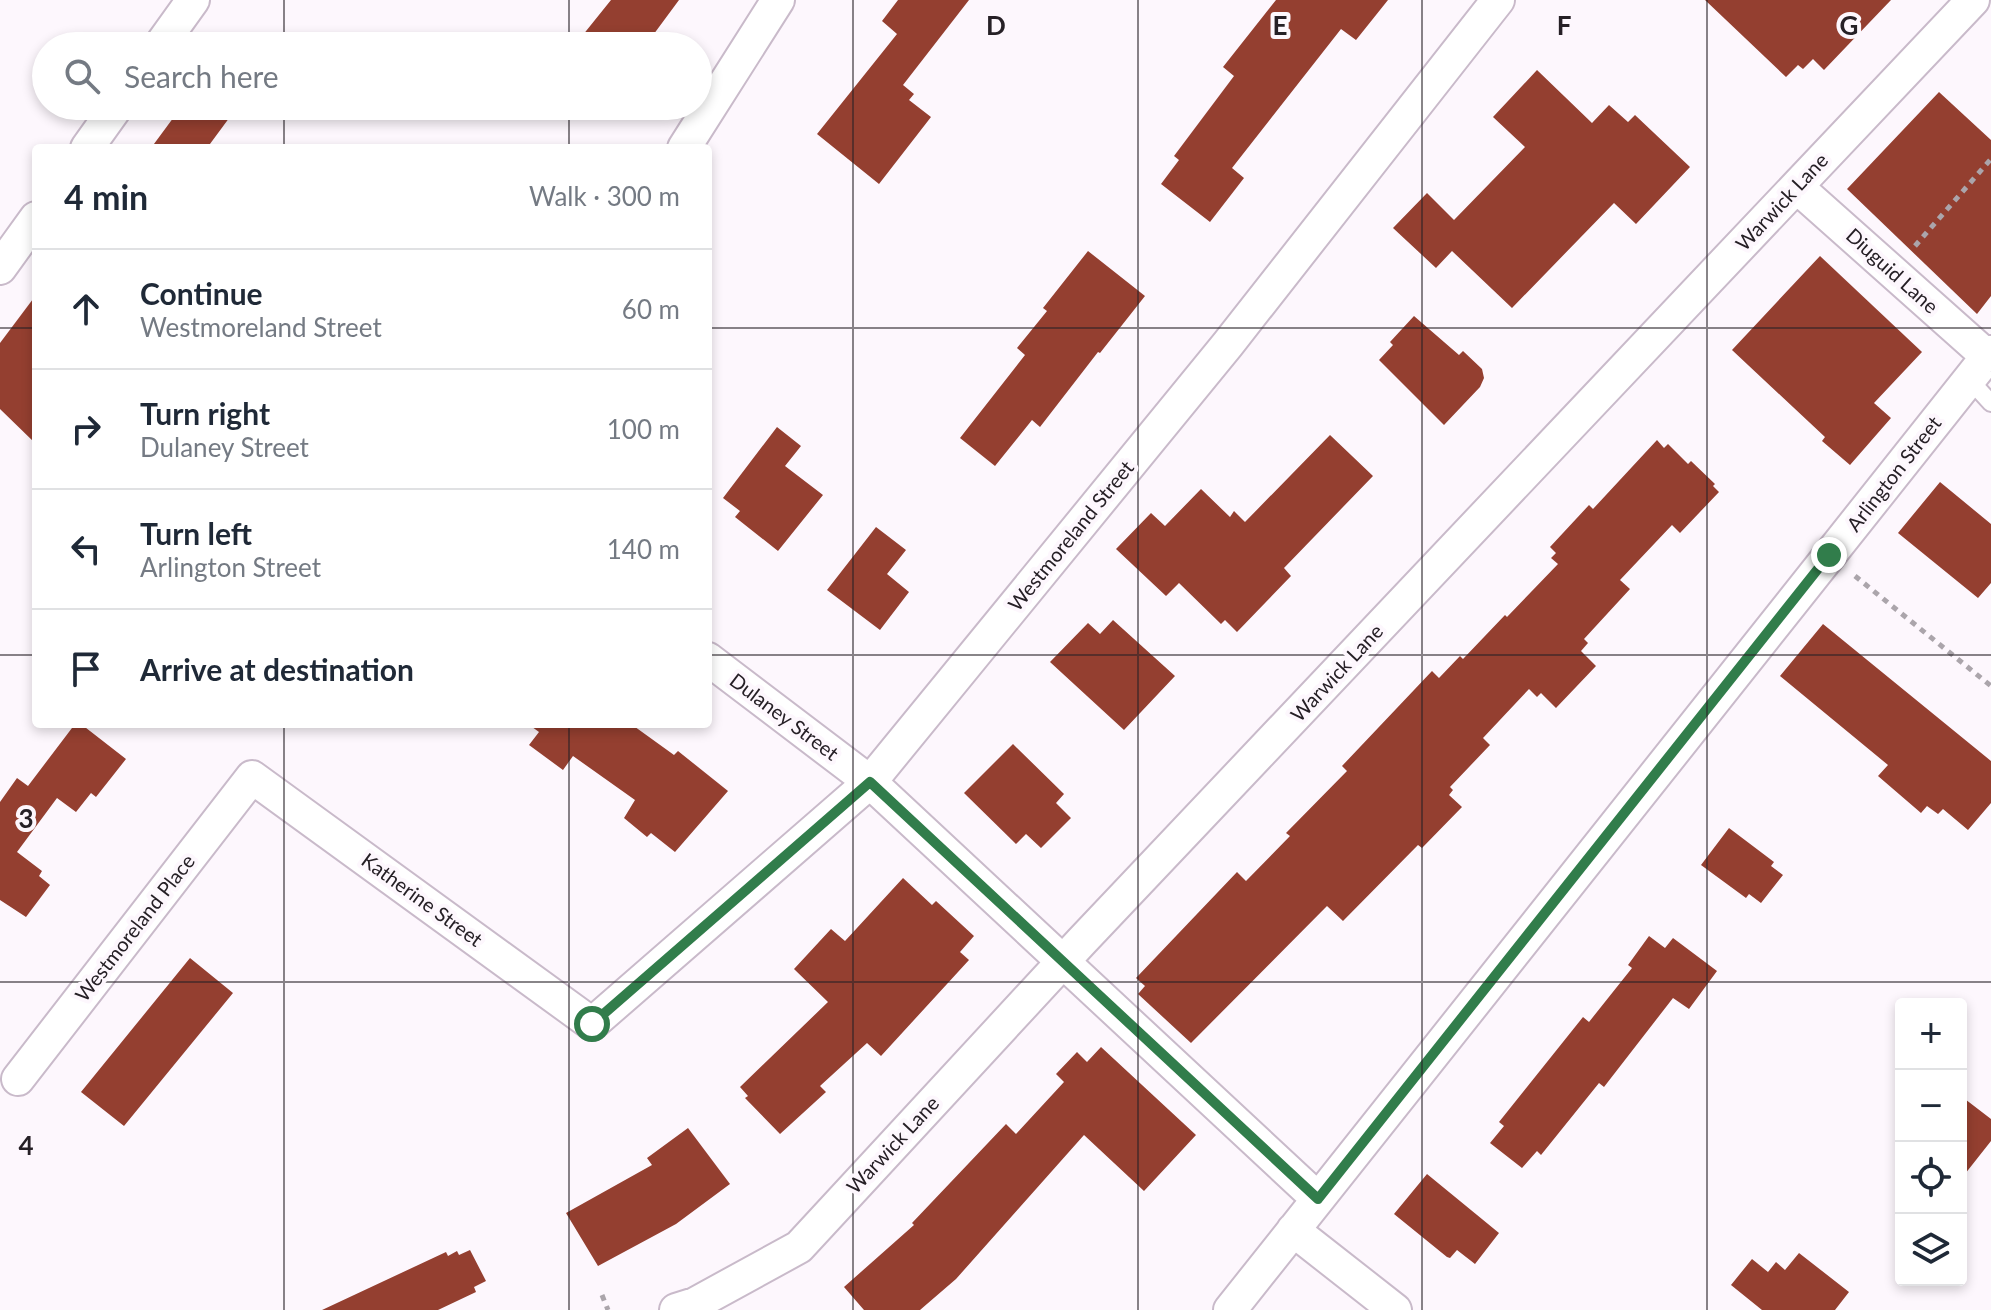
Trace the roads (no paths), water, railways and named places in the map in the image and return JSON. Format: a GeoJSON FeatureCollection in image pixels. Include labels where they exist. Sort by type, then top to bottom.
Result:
{"type":"FeatureCollection","features":[{"type":"Feature","properties":{"kind":"street"},"geometry":{"type":"LineString","coordinates":[[170,32],[193,0]]}},
{"type":"Feature","properties":{"kind":"street"},"geometry":{"type":"LineString","coordinates":[[712,104],[778,0]]}},
{"type":"Feature","properties":{"kind":"street","name":"Westmoreland Street"},"geometry":{"type":"LineString","coordinates":[[592,1024],[870,782],[1219,356],[1498,0]]}},
{"type":"Feature","properties":{"kind":"street","name":"Warwick Lane"},"geometry":{"type":"LineString","coordinates":[[676,1310],[695,1304],[799,1247],[1063,961],[1973,0]]}},
{"type":"Feature","properties":{"kind":"street"},"geometry":{"type":"LineString","coordinates":[[90,144],[107,120]]}},
{"type":"Feature","properties":{"kind":"street"},"geometry":{"type":"LineString","coordinates":[[687,144],[702,120]]}},
{"type":"Feature","properties":{"kind":"street","name":"Diuguid Lane"},"geometry":{"type":"LineString","coordinates":[[1797,187],[1982,362]]}},
{"type":"Feature","properties":{"kind":"street"},"geometry":{"type":"LineString","coordinates":[[0,268],[32,224]]}},
{"type":"Feature","properties":{"kind":"street","name":"Arlington Street"},"geometry":{"type":"LineString","coordinates":[[1230,1310],[1982,362]]}},
{"type":"Feature","properties":{"kind":"street","name":"Dulaney Street"},"geometry":{"type":"LineString","coordinates":[[712,662],[870,782],[1318,1199]]}},
{"type":"Feature","properties":{"kind":"street","name":"Katherine Street"},"geometry":{"type":"LineString","coordinates":[[252,777],[592,1024]]}},
{"type":"Feature","properties":{"kind":"street","name":"Westmoreland Place"},"geometry":{"type":"LineString","coordinates":[[18,1079],[252,777]]}},
{"type":"Feature","properties":{"kind":"street"},"geometry":{"type":"LineString","coordinates":[[1293,1230],[1395,1310]]}},
{"type":"Feature","properties":{"kind":"lane"},"geometry":{"type":"LineString","coordinates":[[1982,362],[1991,403]]}}]}
